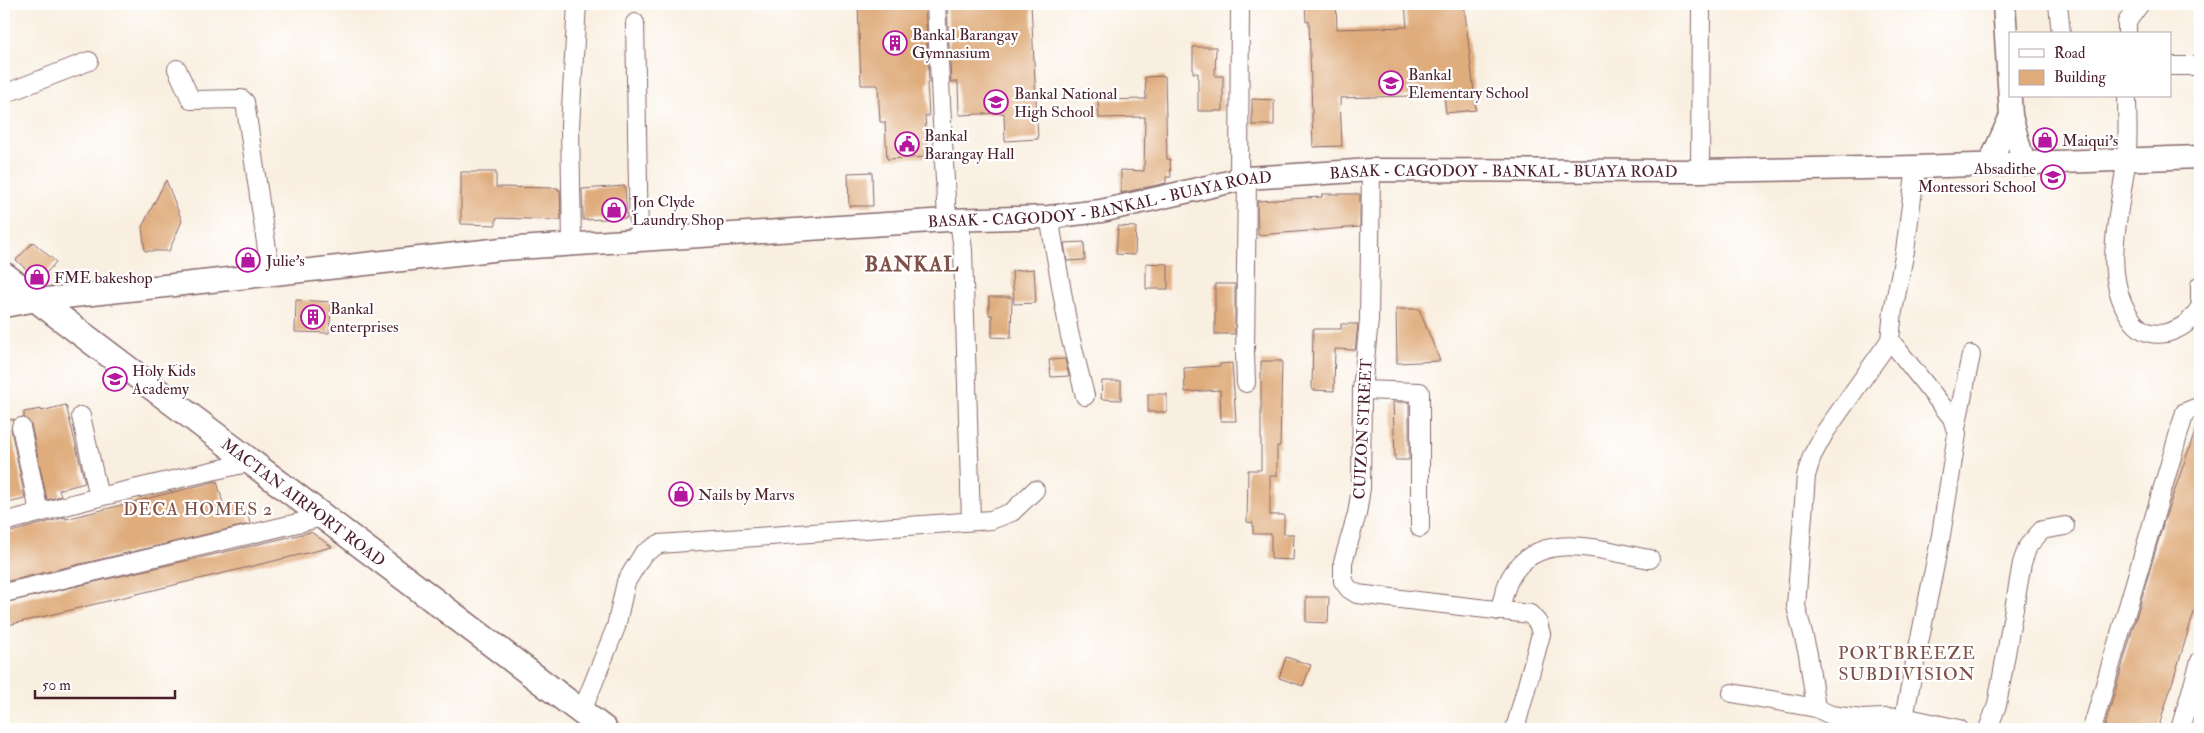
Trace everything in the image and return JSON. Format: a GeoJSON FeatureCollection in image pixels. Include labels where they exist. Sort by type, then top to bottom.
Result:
{"type":"FeatureCollection","features":[{"type":"Feature","properties":{"kind":"main road","name":"MACTAN AIRPORT ROAD"},"geometry":{"type":"LineString","coordinates":[[4,275],[604,729]]}},
{"type":"Feature","properties":{"kind":"street"},"geometry":{"type":"LineString","coordinates":[[572,244],[570,126],[577,4]]}},
{"type":"Feature","properties":{"kind":"street"},"geometry":{"type":"LineString","coordinates":[[936,4],[953,220],[963,250],[971,521]]}},
{"type":"Feature","properties":{"kind":"street"},"geometry":{"type":"LineString","coordinates":[[1240,4],[1246,383]]}},
{"type":"Feature","properties":{"kind":"street"},"geometry":{"type":"LineString","coordinates":[[1700,171],[1701,4]]}},
{"type":"Feature","properties":{"kind":"street"},"geometry":{"type":"LineString","coordinates":[[2004,4],[2009,84]]}},
{"type":"Feature","properties":{"kind":"street"},"geometry":{"type":"LineString","coordinates":[[2058,4],[2061,32]]}},
{"type":"Feature","properties":{"kind":"street"},"geometry":{"type":"LineString","coordinates":[[2127,32],[2128,22],[2140,4]]}},
{"type":"Feature","properties":{"kind":"street"},"geometry":{"type":"LineString","coordinates":[[635,23],[638,240]]}},
{"type":"Feature","properties":{"kind":"street"},"geometry":{"type":"LineString","coordinates":[[4,94],[89,61]]}},
{"type":"Feature","properties":{"kind":"street"},"geometry":{"type":"LineString","coordinates":[[2172,66],[2200,66]]}},
{"type":"Feature","properties":{"kind":"street"},"geometry":{"type":"LineString","coordinates":[[177,68],[191,100],[242,100],[246,106],[271,276]]}},
{"type":"Feature","properties":{"kind":"street"},"geometry":{"type":"LineString","coordinates":[[2010,98],[2011,116],[2024,164]]}},
{"type":"Feature","properties":{"kind":"street"},"geometry":{"type":"LineString","coordinates":[[2126,98],[2126,159],[2114,251],[2116,281],[2124,307],[2134,323],[2145,332],[2158,334],[2177,330],[2193,319],[2200,306]]}},
{"type":"Feature","properties":{"kind":"street"},"geometry":{"type":"LineString","coordinates":[[1989,165],[2011,116]]}},
{"type":"Feature","properties":{"kind":"street","name":"BASAK - CAGODOY - BANKAL - BUAYA ROAD"},"geometry":{"type":"LineString","coordinates":[[4,306],[36,300],[271,276],[502,249],[953,220],[1049,217],[1101,211],[1243,179],[1371,170],[1700,171],[1989,165],[2200,157]]}},
{"type":"Feature","properties":{"kind":"street"},"geometry":{"type":"LineString","coordinates":[[1816,708],[1808,654],[1796,606],[1806,476],[1812,456],[1825,432],[1890,340],[1893,311],[1905,251],[1916,167]]}},
{"type":"Feature","properties":{"kind":"street","name":"CUIZON STREET"},"geometry":{"type":"LineString","coordinates":[[1371,170],[1369,320],[1362,390],[1361,488],[1357,514],[1343,562],[1343,581],[1349,589],[1357,594],[1530,614],[1538,623],[1541,634],[1515,729]]}},
{"type":"Feature","properties":{"kind":"street"},"geometry":{"type":"LineString","coordinates":[[1049,217],[1069,332],[1085,396]]}},
{"type":"Feature","properties":{"kind":"street"},"geometry":{"type":"LineString","coordinates":[[2200,285],[2200,299]]}},
{"type":"Feature","properties":{"kind":"street"},"geometry":{"type":"LineString","coordinates":[[1890,340],[1952,418],[1958,439],[1941,535],[1904,717]]}},
{"type":"Feature","properties":{"kind":"street"},"geometry":{"type":"LineString","coordinates":[[1956,428],[1971,355]]}},
{"type":"Feature","properties":{"kind":"street"},"geometry":{"type":"LineString","coordinates":[[1362,390],[1420,392],[1420,528]]}},
{"type":"Feature","properties":{"kind":"street"},"geometry":{"type":"LineString","coordinates":[[2092,729],[2185,412],[2200,406]]}},
{"type":"Feature","properties":{"kind":"street"},"geometry":{"type":"LineString","coordinates":[[81,416],[99,497]]}},
{"type":"Feature","properties":{"kind":"street"},"geometry":{"type":"LineString","coordinates":[[22,427],[39,512]]}},
{"type":"Feature","properties":{"kind":"street"},"geometry":{"type":"LineString","coordinates":[[4,522],[99,497],[251,462]]}},
{"type":"Feature","properties":{"kind":"street"},"geometry":{"type":"LineString","coordinates":[[582,711],[616,627],[626,582],[643,554],[659,544],[991,520],[1012,512],[1035,490]]}},
{"type":"Feature","properties":{"kind":"street"},"geometry":{"type":"LineString","coordinates":[[4,593],[323,517]]}},
{"type":"Feature","properties":{"kind":"street"},"geometry":{"type":"LineString","coordinates":[[1988,729],[1997,705],[2022,563],[2028,546],[2042,530],[2065,526]]}},
{"type":"Feature","properties":{"kind":"street"},"geometry":{"type":"LineString","coordinates":[[1499,611],[1511,576],[1523,560],[1536,551],[1572,546],[1650,559]]}},
{"type":"Feature","properties":{"kind":"street"},"geometry":{"type":"LineString","coordinates":[[2180,729],[2200,661]]}},
{"type":"Feature","properties":{"kind":"street"},"geometry":{"type":"LineString","coordinates":[[1732,693],[1816,708],[1831,715],[1862,719],[1904,717],[1958,729]]}},
{"type":"Feature","properties":{"kind":"building","name":"Bankal Barangay Gymnasium"},"geometry":{"type":"Polygon","coordinates":[[[858,4],[925,4],[929,83],[927,83],[929,116],[925,116],[928,157],[887,159],[885,122],[880,122],[878,85],[861,85],[858,4]]]}},
{"type":"Feature","properties":{"kind":"building"},"geometry":{"type":"Polygon","coordinates":[[[947,4],[1031,4],[1038,139],[1005,141],[1004,113],[959,115],[958,82],[951,82],[947,4]]]}},
{"type":"Feature","properties":{"kind":"building"},"geometry":{"type":"Polygon","coordinates":[[[1305,4],[1336,4],[1337,29],[1407,27],[1405,4],[1464,4],[1476,110],[1446,113],[1444,95],[1340,98],[1342,146],[1313,147],[1309,21],[1306,21],[1305,4]]]}},
{"type":"Feature","properties":{"kind":"building"},"geometry":{"type":"Polygon","coordinates":[[[1193,47],[1216,47],[1215,76],[1223,76],[1223,111],[1198,111],[1198,73],[1193,73],[1193,47]]]}},
{"type":"Feature","properties":{"kind":"building"},"geometry":{"type":"Polygon","coordinates":[[[1165,76],[1167,159],[1170,159],[1171,177],[1166,177],[1166,183],[1121,193],[1121,170],[1144,171],[1145,117],[1099,118],[1098,100],[1146,99],[1145,77],[1165,76]]]}},
{"type":"Feature","properties":{"kind":"building"},"geometry":{"type":"Polygon","coordinates":[[[1252,99],[1274,100],[1274,125],[1252,125],[1252,99]]]}},
{"type":"Feature","properties":{"kind":"building"},"geometry":{"type":"Polygon","coordinates":[[[461,172],[496,172],[496,187],[558,188],[560,190],[561,220],[496,218],[496,225],[461,224],[461,172]]]}},
{"type":"Feature","properties":{"kind":"building"},"geometry":{"type":"Polygon","coordinates":[[[872,172],[873,206],[849,206],[848,173],[872,172]]]}},
{"type":"Feature","properties":{"kind":"building"},"geometry":{"type":"Polygon","coordinates":[[[166,180],[182,221],[169,251],[145,251],[142,227],[166,180]]]}},
{"type":"Feature","properties":{"kind":"building"},"geometry":{"type":"Polygon","coordinates":[[[625,186],[627,218],[583,220],[582,189],[625,186]]]}},
{"type":"Feature","properties":{"kind":"building"},"geometry":{"type":"Polygon","coordinates":[[[1322,194],[1360,194],[1360,227],[1258,235],[1257,201],[1322,197],[1322,194]]]}},
{"type":"Feature","properties":{"kind":"building"},"geometry":{"type":"Polygon","coordinates":[[[1118,226],[1136,227],[1135,255],[1116,254],[1118,226]]]}},
{"type":"Feature","properties":{"kind":"building"},"geometry":{"type":"Polygon","coordinates":[[[33,242],[56,262],[39,281],[16,260],[33,242]]]}},
{"type":"Feature","properties":{"kind":"building"},"geometry":{"type":"Polygon","coordinates":[[[1084,242],[1085,260],[1067,261],[1064,243],[1084,242]]]}},
{"type":"Feature","properties":{"kind":"building"},"geometry":{"type":"Polygon","coordinates":[[[1146,263],[1168,264],[1168,289],[1146,289],[1146,263]]]}},
{"type":"Feature","properties":{"kind":"building"},"geometry":{"type":"Polygon","coordinates":[[[1034,269],[1036,303],[1014,304],[1012,271],[1034,269]]]}},
{"type":"Feature","properties":{"kind":"building"},"geometry":{"type":"Polygon","coordinates":[[[1215,284],[1235,284],[1235,334],[1215,334],[1215,284]]]}},
{"type":"Feature","properties":{"kind":"building"},"geometry":{"type":"Polygon","coordinates":[[[989,297],[1012,297],[1011,338],[992,337],[992,315],[989,315],[989,297]]]}},
{"type":"Feature","properties":{"kind":"building","name":"Bankal enterprises"},"geometry":{"type":"Polygon","coordinates":[[[296,300],[332,302],[329,333],[295,332],[296,300]]]}},
{"type":"Feature","properties":{"kind":"building"},"geometry":{"type":"Polygon","coordinates":[[[1396,309],[1419,309],[1440,361],[1397,363],[1396,309]]]}},
{"type":"Feature","properties":{"kind":"building"},"geometry":{"type":"Polygon","coordinates":[[[1341,324],[1358,324],[1355,350],[1335,349],[1334,391],[1312,390],[1313,329],[1341,329],[1341,324]]]}},
{"type":"Feature","properties":{"kind":"building"},"geometry":{"type":"Polygon","coordinates":[[[1065,359],[1069,376],[1051,377],[1049,360],[1065,359]]]}},
{"type":"Feature","properties":{"kind":"building"},"geometry":{"type":"Polygon","coordinates":[[[1261,361],[1282,361],[1280,446],[1277,446],[1277,476],[1270,476],[1270,515],[1284,515],[1284,534],[1294,534],[1293,560],[1271,559],[1271,534],[1253,534],[1253,523],[1247,522],[1248,470],[1261,470],[1261,361]]]}},
{"type":"Feature","properties":{"kind":"building"},"geometry":{"type":"Polygon","coordinates":[[[1232,363],[1236,421],[1221,421],[1220,390],[1185,392],[1184,368],[1220,366],[1220,364],[1232,363]]]}},
{"type":"Feature","properties":{"kind":"building"},"geometry":{"type":"Polygon","coordinates":[[[1102,381],[1121,381],[1121,400],[1101,399],[1102,381]]]}},
{"type":"Feature","properties":{"kind":"building"},"geometry":{"type":"Polygon","coordinates":[[[1148,394],[1167,394],[1167,412],[1148,412],[1148,394]]]}},
{"type":"Feature","properties":{"kind":"building"},"geometry":{"type":"Polygon","coordinates":[[[1393,402],[1409,402],[1409,460],[1395,460],[1393,402]]]}},
{"type":"Feature","properties":{"kind":"building"},"geometry":{"type":"Polygon","coordinates":[[[66,405],[85,483],[59,490],[61,496],[47,500],[31,425],[24,417],[24,412],[41,409],[41,411],[66,405]]]}},
{"type":"Feature","properties":{"kind":"building"},"geometry":{"type":"Polygon","coordinates":[[[14,419],[11,429],[25,499],[7,503],[4,489],[4,421],[14,419]]]}},
{"type":"Feature","properties":{"kind":"building"},"geometry":{"type":"Polygon","coordinates":[[[2198,423],[2200,423],[2200,593],[2158,729],[2104,729],[2164,521],[2198,423]]]}},
{"type":"Feature","properties":{"kind":"building"},"geometry":{"type":"Polygon","coordinates":[[[217,481],[224,507],[245,502],[250,524],[4,582],[4,534],[66,517],[66,519],[217,481]]]}},
{"type":"Feature","properties":{"kind":"building"},"geometry":{"type":"Polygon","coordinates":[[[311,532],[332,547],[4,626],[4,603],[311,532]]]}},
{"type":"Feature","properties":{"kind":"building"},"geometry":{"type":"Polygon","coordinates":[[[1306,597],[1329,597],[1328,623],[1306,622],[1306,597]]]}},
{"type":"Feature","properties":{"kind":"building"},"geometry":{"type":"Polygon","coordinates":[[[1286,657],[1311,665],[1303,686],[1279,678],[1286,657]]]}},
{"type":"Feature","properties":{"kind":"place","name":"Bankal Barangay Gymnasium"},"geometry":{"type":"Point","coordinates":[895,43]}},
{"type":"Feature","properties":{"kind":"place","name":"Bankal Elementary School"},"geometry":{"type":"Point","coordinates":[1391,83]}},
{"type":"Feature","properties":{"kind":"place","name":"Bankal National High School"},"geometry":{"type":"Point","coordinates":[996,102]}},
{"type":"Feature","properties":{"kind":"place","name":"Maiqui's"},"geometry":{"type":"Point","coordinates":[2045,140]}},
{"type":"Feature","properties":{"kind":"place","name":"Bankal Barangay Hall"},"geometry":{"type":"Point","coordinates":[907,144]}},
{"type":"Feature","properties":{"kind":"place","name":"Absadithe Montessori School"},"geometry":{"type":"Point","coordinates":[2053,177]}},
{"type":"Feature","properties":{"kind":"place","name":"Jon Clyde Laundry Shop"},"geometry":{"type":"Point","coordinates":[614,210]}},
{"type":"Feature","properties":{"kind":"place","name":"Julie's"},"geometry":{"type":"Point","coordinates":[248,260]}},
{"type":"Feature","properties":{"kind":"place","name":"FME bakeshop"},"geometry":{"type":"Point","coordinates":[37,277]}},
{"type":"Feature","properties":{"kind":"place","name":"Bankal enterprises"},"geometry":{"type":"Point","coordinates":[313,317]}},
{"type":"Feature","properties":{"kind":"place","name":"Holy Kids Academy"},"geometry":{"type":"Point","coordinates":[115,379]}},
{"type":"Feature","properties":{"kind":"place","name":"Nails by Marvs"},"geometry":{"type":"Point","coordinates":[681,494]}},
{"type":"Feature","properties":{"kind":"district","name":"BANKAL"},"geometry":{"type":"Point","coordinates":[912,264]}},
{"type":"Feature","properties":{"kind":"district","name":"DECA HOMES 2"},"geometry":{"type":"Point","coordinates":[198,509]}},
{"type":"Feature","properties":{"kind":"district","name":"PORTBREEZE SUBDIVISION"},"geometry":{"type":"Point","coordinates":[1907,663]}}]}
